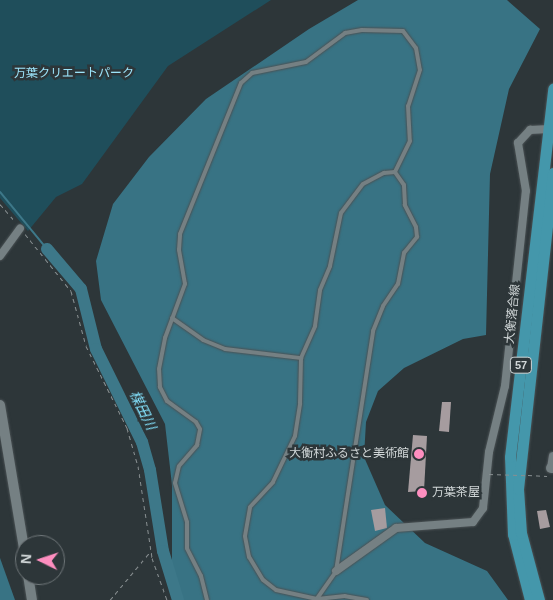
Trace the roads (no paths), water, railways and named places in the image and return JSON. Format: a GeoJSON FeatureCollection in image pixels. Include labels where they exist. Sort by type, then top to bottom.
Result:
{"type":"FeatureCollection","features":[{"type":"Feature","properties":{"kind":"main road","name":"大衡落合線"},"geometry":{"type":"LineString","coordinates":[[530,600],[513,534],[510,465],[551,129],[553,89]]}},
{"type":"Feature","properties":{"kind":"main road","name":"大衡落合線"},"geometry":{"type":"LineString","coordinates":[[539,600],[521,533],[518,489],[553,173]]}},
{"type":"Feature","properties":{"kind":"street"},"geometry":{"type":"LineString","coordinates":[[336,571],[396,528],[473,522],[483,508],[489,452],[505,386],[526,191],[518,143],[524,132],[551,129]]}},
{"type":"Feature","properties":{"kind":"street"},"geometry":{"type":"LineString","coordinates":[[0,256],[20,228]]}},
{"type":"Feature","properties":{"kind":"street"},"geometry":{"type":"LineString","coordinates":[[0,405],[22,535]]}},
{"type":"Feature","properties":{"kind":"street"},"geometry":{"type":"LineString","coordinates":[[551,471],[553,456]]}},
{"type":"Feature","properties":{"kind":"street"},"geometry":{"type":"LineString","coordinates":[[30,585],[32,600]]}},
{"type":"Feature","properties":{"kind":"lane"},"geometry":{"type":"LineString","coordinates":[[207,600],[201,576],[187,548],[187,522],[175,483],[179,466],[197,445],[200,429],[196,422],[167,401],[159,379],[161,355],[185,284],[178,243],[182,225],[237,91],[252,73],[306,62],[337,38],[353,31],[404,31],[416,48],[420,70],[408,106],[410,141],[395,172]]}},
{"type":"Feature","properties":{"kind":"lane"},"geometry":{"type":"LineString","coordinates":[[317,600],[336,571],[373,331],[383,306],[398,284],[404,253],[417,238],[416,227],[405,205],[404,185],[395,172]]}},
{"type":"Feature","properties":{"kind":"lane"},"geometry":{"type":"LineString","coordinates":[[367,600],[345,596],[317,600],[285,594],[270,586],[249,558],[244,543],[250,507],[272,482],[295,436],[300,404],[301,358],[314,326],[320,290],[330,266],[341,213],[363,184],[384,173],[395,172]]}},
{"type":"Feature","properties":{"kind":"lane"},"geometry":{"type":"LineString","coordinates":[[172,318],[203,340],[225,349],[301,358]]}},
{"type":"Feature","properties":{"kind":"waterway"},"geometry":{"type":"LineString","coordinates":[[0,192],[47,249]]}},
{"type":"Feature","properties":{"kind":"waterway","name":"楳田川"},"geometry":{"type":"LineString","coordinates":[[47,249],[81,289],[96,349],[142,442],[150,470],[163,551],[178,600]]}},
{"type":"Feature","properties":{"kind":"place","name":"大衡村ふるさと美術館"},"geometry":{"type":"Point","coordinates":[419,454]}},
{"type":"Feature","properties":{"kind":"place","name":"万葉茶屋"},"geometry":{"type":"Point","coordinates":[422,493]}},
{"type":"Feature","properties":{"kind":"park label","name":"万葉クリエートパーク"},"geometry":{"type":"Point","coordinates":[74,74]}}]}
